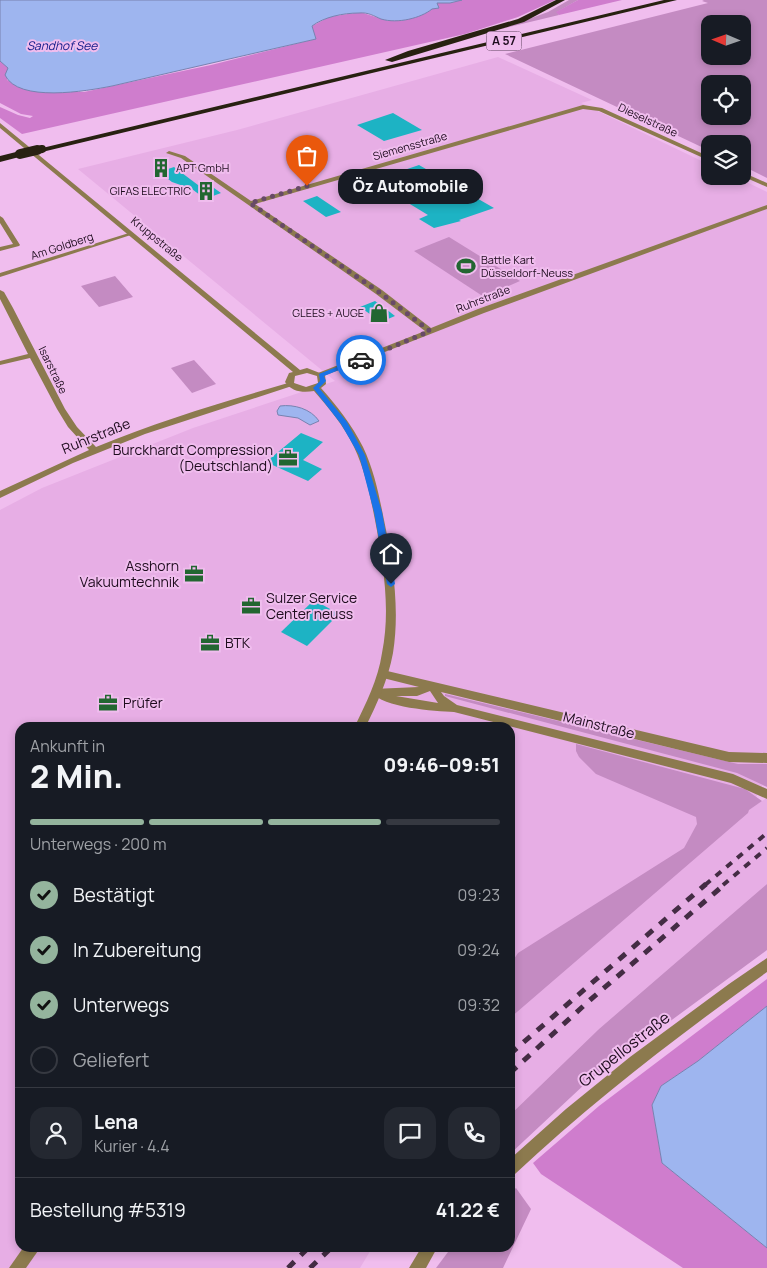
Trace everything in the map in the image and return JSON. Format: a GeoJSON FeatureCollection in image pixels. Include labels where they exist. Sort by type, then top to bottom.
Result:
{"type":"FeatureCollection","features":[{"type":"Feature","properties":{"kind":"highway"},"geometry":{"type":"LineString","coordinates":[[389,60],[413,50],[523,19],[562,0]]}},
{"type":"Feature","properties":{"kind":"highway","name":"A 57"},"geometry":{"type":"LineString","coordinates":[[0,149],[642,0]]}},
{"type":"Feature","properties":{"kind":"highway"},"geometry":{"type":"LineString","coordinates":[[670,1],[679,0]]}},
{"type":"Feature","properties":{"kind":"highway","name":"A 57"},"geometry":{"type":"LineString","coordinates":[[0,158],[670,1]]}},
{"type":"Feature","properties":{"kind":"street","name":"Dieselstraße"},"geometry":{"type":"LineString","coordinates":[[576,108],[589,107],[600,109],[701,155]]}},
{"type":"Feature","properties":{"kind":"street","name":"Siemensstraße"},"geometry":{"type":"LineString","coordinates":[[250,203],[576,108]]}},
{"type":"Feature","properties":{"kind":"street","name":"Kruppstraße"},"geometry":{"type":"LineString","coordinates":[[0,125],[298,372]]}},
{"type":"Feature","properties":{"kind":"street"},"geometry":{"type":"LineString","coordinates":[[169,153],[183,157],[379,292],[430,331]]}},
{"type":"Feature","properties":{"kind":"street"},"geometry":{"type":"LineString","coordinates":[[751,178],[767,186]]}},
{"type":"Feature","properties":{"kind":"street","name":"Ruhrstraße"},"geometry":{"type":"LineString","coordinates":[[321,375],[430,331],[767,207]]}},
{"type":"Feature","properties":{"kind":"street"},"geometry":{"type":"LineString","coordinates":[[0,218],[17,245],[0,249]]}},
{"type":"Feature","properties":{"kind":"street","name":"Am Goldberg"},"geometry":{"type":"LineString","coordinates":[[0,275],[131,234]]}},
{"type":"Feature","properties":{"kind":"street","name":"Isarstraße"},"geometry":{"type":"LineString","coordinates":[[0,292],[34,355],[51,394],[72,426],[94,451]]}},
{"type":"Feature","properties":{"kind":"street"},"geometry":{"type":"LineString","coordinates":[[0,363],[34,355]]}},
{"type":"Feature","properties":{"kind":"street"},"geometry":{"type":"LineString","coordinates":[[313,371],[321,375],[323,381],[316,388],[299,390],[291,385],[290,378],[298,372],[313,371]]}},
{"type":"Feature","properties":{"kind":"street","name":"Ruhrstraße"},"geometry":{"type":"LineString","coordinates":[[0,495],[94,451],[195,414],[291,385]]}},
{"type":"Feature","properties":{"kind":"street"},"geometry":{"type":"LineString","coordinates":[[316,388],[344,423],[358,446],[378,512],[388,561],[392,609],[390,642],[377,692],[362,722]]}},
{"type":"Feature","properties":{"kind":"street","name":"Mainstraße"},"geometry":{"type":"LineString","coordinates":[[383,674],[729,757],[767,758]]}},
{"type":"Feature","properties":{"kind":"street"},"geometry":{"type":"LineString","coordinates":[[377,692],[417,692],[432,685],[440,699],[454,708]]}},
{"type":"Feature","properties":{"kind":"street"},"geometry":{"type":"LineString","coordinates":[[377,692],[389,698],[437,707],[454,708],[510,722]]}},
{"type":"Feature","properties":{"kind":"street"},"geometry":{"type":"LineString","coordinates":[[515,723],[734,778],[767,794]]}},
{"type":"Feature","properties":{"kind":"street","name":"Grupellostraße"},"geometry":{"type":"LineString","coordinates":[[515,1164],[549,1131],[663,1039],[767,964]]}},
{"type":"Feature","properties":{"kind":"street"},"geometry":{"type":"LineString","coordinates":[[17,1268],[29,1252]]}},
{"type":"Feature","properties":{"kind":"street"},"geometry":{"type":"LineString","coordinates":[[417,1268],[427,1252]]}},
{"type":"Feature","properties":{"kind":"shaded area"},"geometry":{"type":"Polygon","coordinates":[[[462,0],[555,0],[518,17],[465,34],[22,134],[0,118],[0,107],[18,115],[30,118],[33,116],[21,114],[0,103],[0,61],[8,68],[7,80],[32,90],[84,92],[211,65],[315,39],[312,26],[329,17],[360,12],[382,19],[429,11],[437,3],[450,3],[462,0]]]}},
{"type":"Feature","properties":{"kind":"shaded area"},"geometry":{"type":"Polygon","coordinates":[[[569,0],[578,0],[557,12],[559,15],[501,29],[548,12],[569,0]]]}},
{"type":"Feature","properties":{"kind":"shaded area"},"geometry":{"type":"Polygon","coordinates":[[[578,0],[622,0],[559,15],[556,12],[578,0]]]}},
{"type":"Feature","properties":{"kind":"shaded area"},"geometry":{"type":"Polygon","coordinates":[[[767,0],[767,178],[751,170],[751,135],[701,135],[701,147],[505,54],[708,3],[702,1],[767,0]]]}},
{"type":"Feature","properties":{"kind":"shaded area"},"geometry":{"type":"Polygon","coordinates":[[[498,57],[592,100],[581,103],[701,161],[701,185],[751,184],[767,192],[767,778],[749,809],[767,798],[767,884],[599,1029],[515,1110],[515,722],[15,722],[15,1252],[370,1252],[360,1268],[0,1268],[0,510],[42,488],[193,428],[335,381],[78,169],[237,130],[498,57]]]}},
{"type":"Feature","properties":{"kind":"shaded area","name":"Battle Kart Düsseldorf-Neuss"},"geometry":{"type":"Polygon","coordinates":[[[449,237],[520,281],[484,297],[414,251],[449,237]]]}},
{"type":"Feature","properties":{"kind":"shaded area"},"geometry":{"type":"Polygon","coordinates":[[[115,276],[133,297],[99,307],[81,286],[115,276]]]}},
{"type":"Feature","properties":{"kind":"shaded area"},"geometry":{"type":"Polygon","coordinates":[[[194,360],[216,384],[192,393],[171,368],[194,360]]]}},
{"type":"Feature","properties":{"kind":"shaded area"},"geometry":{"type":"Polygon","coordinates":[[[445,694],[738,764],[767,764],[767,787],[737,773],[445,696],[445,694]]]}},
{"type":"Feature","properties":{"kind":"shaded area"},"geometry":{"type":"Polygon","coordinates":[[[576,744],[745,789],[762,801],[749,810],[748,813],[515,1014],[515,958],[518,953],[684,848],[697,824],[696,817],[596,774],[579,757],[576,751],[576,744]]]}},
{"type":"Feature","properties":{"kind":"shaded area"},"geometry":{"type":"Polygon","coordinates":[[[767,884],[767,950],[586,1083],[515,1149],[515,1110],[599,1029],[767,884]]]}},
{"type":"Feature","properties":{"kind":"shaded area"},"geometry":{"type":"Polygon","coordinates":[[[767,979],[767,1006],[698,1061],[661,1086],[652,1105],[662,1163],[767,1248],[767,1268],[683,1268],[541,1174],[533,1163],[599,1106],[767,979]]]}},
{"type":"Feature","properties":{"kind":"shaded area"},"geometry":{"type":"Polygon","coordinates":[[[515,1189],[531,1209],[515,1243],[515,1189]]]}},
{"type":"Feature","properties":{"kind":"shaded area"},"geometry":{"type":"Polygon","coordinates":[[[448,1252],[511,1252],[503,1268],[436,1268],[448,1252]]]}},
{"type":"Feature","properties":{"kind":"water","name":"Sandhof See"},"geometry":{"type":"Polygon","coordinates":[[[0,0],[462,0],[450,3],[437,3],[439,8],[432,9],[416,17],[395,21],[362,13],[334,16],[312,26],[316,39],[112,86],[54,93],[24,89],[12,84],[5,75],[8,68],[0,61],[0,0]]]}},
{"type":"Feature","properties":{"kind":"water"},"geometry":{"type":"Polygon","coordinates":[[[280,406],[302,408],[312,413],[319,421],[310,425],[298,418],[278,415],[277,411],[280,406]]]}},
{"type":"Feature","properties":{"kind":"water"},"geometry":{"type":"Polygon","coordinates":[[[767,1006],[767,1248],[662,1163],[652,1105],[661,1086],[698,1061],[767,1006]]]}},
{"type":"Feature","properties":{"kind":"building"},"geometry":{"type":"Polygon","coordinates":[[[393,113],[422,130],[384,141],[357,125],[393,113]]]}},
{"type":"Feature","properties":{"kind":"building"},"geometry":{"type":"Polygon","coordinates":[[[419,165],[494,208],[459,220],[461,221],[434,228],[419,219],[428,215],[372,181],[419,165]]]}},
{"type":"Feature","properties":{"kind":"building"},"geometry":{"type":"Polygon","coordinates":[[[174,167],[198,185],[207,183],[221,193],[205,199],[192,189],[172,182],[159,172],[174,167]]]}},
{"type":"Feature","properties":{"kind":"building"},"geometry":{"type":"Polygon","coordinates":[[[317,196],[341,212],[326,217],[303,201],[317,196]]]}},
{"type":"Feature","properties":{"kind":"building","name":"GLEES + AUGE"},"geometry":{"type":"Polygon","coordinates":[[[375,301],[395,316],[381,322],[360,307],[375,301]]]}},
{"type":"Feature","properties":{"kind":"building","name":"Burckhardt Compression (Deutschland)"},"geometry":{"type":"Polygon","coordinates":[[[301,433],[323,442],[303,460],[322,469],[308,481],[266,462],[301,433]]]}},
{"type":"Feature","properties":{"kind":"building"},"geometry":{"type":"Polygon","coordinates":[[[314,600],[339,614],[307,646],[281,632],[314,600]]]}},
{"type":"Feature","properties":{"kind":"railway"},"geometry":{"type":"LineString","coordinates":[[705,885],[767,833]]}},
{"type":"Feature","properties":{"kind":"railway"},"geometry":{"type":"LineString","coordinates":[[723,885],[767,848]]}},
{"type":"Feature","properties":{"kind":"railway"},"geometry":{"type":"LineString","coordinates":[[515,1050],[706,884]]}},
{"type":"Feature","properties":{"kind":"railway"},"geometry":{"type":"LineString","coordinates":[[515,1068],[590,1000],[725,884]]}},
{"type":"Feature","properties":{"kind":"railway"},"geometry":{"type":"LineString","coordinates":[[288,1268],[304,1252]]}},
{"type":"Feature","properties":{"kind":"railway"},"geometry":{"type":"LineString","coordinates":[[310,1268],[327,1252]]}},
{"type":"Feature","properties":{"kind":"way so far"},"geometry":{"type":"LineString","coordinates":[[307,186],[250,203],[379,292],[430,331],[361,360]]}},
{"type":"Feature","properties":{"kind":"place","name":"APT GmbH"},"geometry":{"type":"Point","coordinates":[161,168]}},
{"type":"Feature","properties":{"kind":"place","name":"Öz Automobile"},"geometry":{"type":"Point","coordinates":[307,186]}},
{"type":"Feature","properties":{"kind":"place","name":"GIFAS ELECTRIC"},"geometry":{"type":"Point","coordinates":[206,191]}},
{"type":"Feature","properties":{"kind":"place","name":"Battle Kart Düsseldorf-Neuss"},"geometry":{"type":"Point","coordinates":[466,266]}},
{"type":"Feature","properties":{"kind":"place","name":"GLEES + AUGE"},"geometry":{"type":"Point","coordinates":[379,313]}},
{"type":"Feature","properties":{"kind":"place","name":"Burckhardt Compression (Deutschland)"},"geometry":{"type":"Point","coordinates":[288,458]}},
{"type":"Feature","properties":{"kind":"place","name":"Asshorn Vakuumtechnik"},"geometry":{"type":"Point","coordinates":[194,574]}},
{"type":"Feature","properties":{"kind":"place","name":"Sulzer Service Center neuss"},"geometry":{"type":"Point","coordinates":[251,606]}},
{"type":"Feature","properties":{"kind":"place","name":"BTK"},"geometry":{"type":"Point","coordinates":[210,643]}},
{"type":"Feature","properties":{"kind":"place","name":"Prüfer"},"geometry":{"type":"Point","coordinates":[108,703]}},
{"type":"Feature","properties":{"kind":"route"},"geometry":{"type":"LineString","coordinates":[[361,360],[321,375],[323,378],[322,384],[316,388],[344,423],[362,455],[378,512],[391,584]]}}]}
